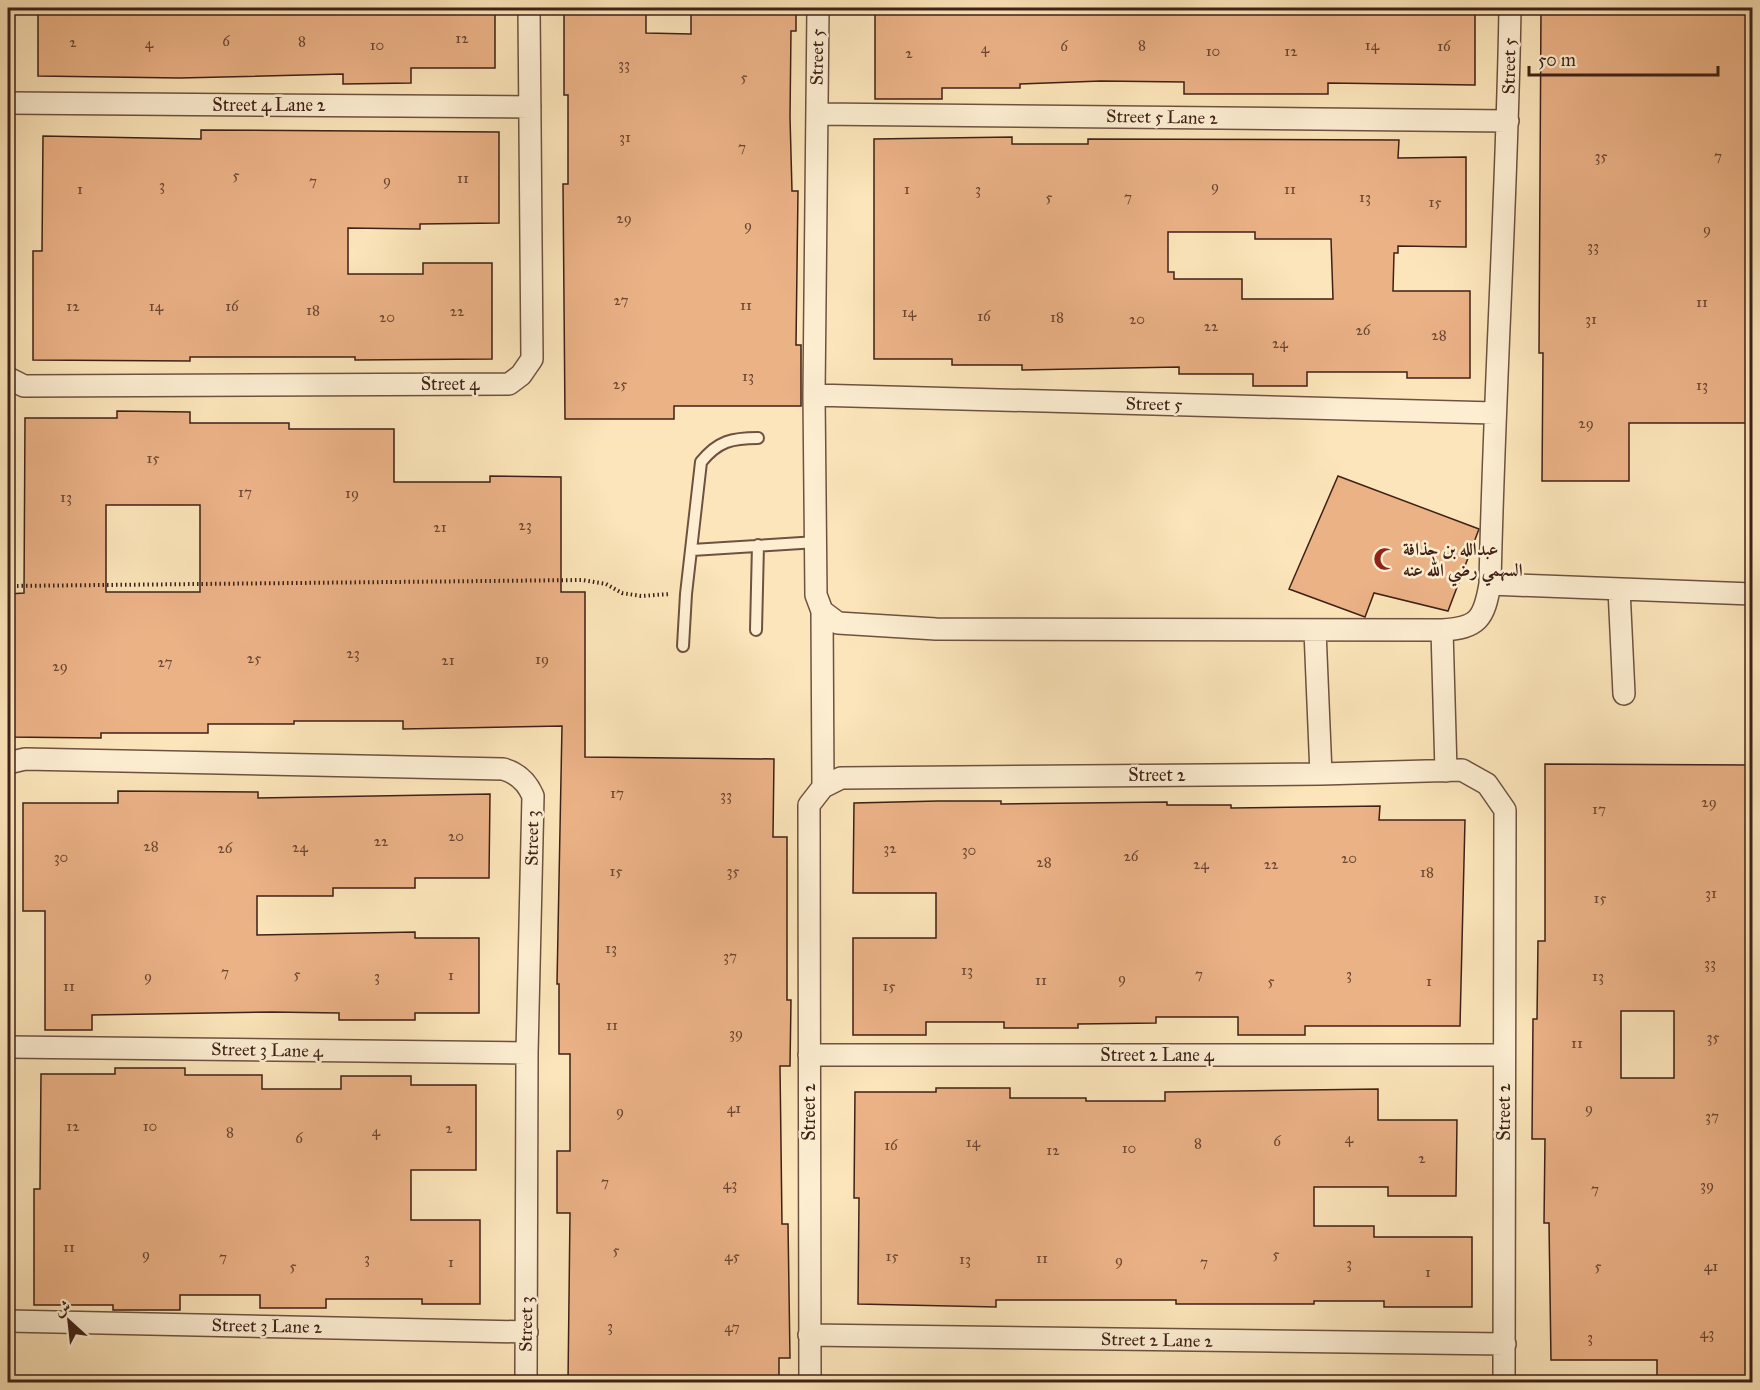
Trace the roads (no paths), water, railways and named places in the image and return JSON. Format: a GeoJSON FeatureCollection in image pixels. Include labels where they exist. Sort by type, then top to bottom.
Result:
{"type":"FeatureCollection","features":[{"type":"Feature","properties":{"kind":"street","name":"Street 4"},"geometry":{"type":"LineString","coordinates":[[8,378],[24,386],[509,384],[521,375],[532,359],[529,8]]}},
{"type":"Feature","properties":{"kind":"street","name":"Street 5"},"geometry":{"type":"LineString","coordinates":[[818,8],[814,395],[816,595],[822,611],[823,787]]}},
{"type":"Feature","properties":{"kind":"street","name":"Street 5"},"geometry":{"type":"LineString","coordinates":[[1442,630],[1461,629],[1477,622],[1486,609],[1490,584],[1494,413],[1508,121],[1510,8]]}},
{"type":"Feature","properties":{"kind":"street","name":"Street 4 Lane 2"},"geometry":{"type":"LineString","coordinates":[[8,103],[530,107]]}},
{"type":"Feature","properties":{"kind":"street","name":"Street 5 Lane 2"},"geometry":{"type":"LineString","coordinates":[[817,114],[1508,121]]}},
{"type":"Feature","properties":{"kind":"street","name":"Street 5"},"geometry":{"type":"LineString","coordinates":[[814,395],[1494,413]]}},
{"type":"Feature","properties":{"kind":"street"},"geometry":{"type":"LineString","coordinates":[[1490,584],[1752,594]]}},
{"type":"Feature","properties":{"kind":"street"},"geometry":{"type":"LineString","coordinates":[[1619,588],[1624,694]]}},
{"type":"Feature","properties":{"kind":"street"},"geometry":{"type":"LineString","coordinates":[[822,611],[838,623],[936,629],[1442,630],[1446,771]]}},
{"type":"Feature","properties":{"kind":"street"},"geometry":{"type":"LineString","coordinates":[[1315,631],[1321,774]]}},
{"type":"Feature","properties":{"kind":"street","name":"Street 3"},"geometry":{"type":"LineString","coordinates":[[8,763],[25,759],[512,772],[528,786],[534,796],[527,1053],[526,1383]]}},
{"type":"Feature","properties":{"kind":"street","name":"Street 2"},"geometry":{"type":"LineString","coordinates":[[810,1383],[809,805],[823,787],[841,778],[1321,774],[1462,770],[1487,784],[1505,810],[1504,1383]]}},
{"type":"Feature","properties":{"kind":"street","name":"Street 3 Lane 4"},"geometry":{"type":"LineString","coordinates":[[8,1047],[527,1053]]}},
{"type":"Feature","properties":{"kind":"street","name":"Street 2 Lane 4"},"geometry":{"type":"LineString","coordinates":[[809,1055],[1504,1055]]}},
{"type":"Feature","properties":{"kind":"street","name":"Street 3 Lane 2"},"geometry":{"type":"LineString","coordinates":[[8,1321],[527,1332]]}},
{"type":"Feature","properties":{"kind":"street","name":"Street 2 Lane 2"},"geometry":{"type":"LineString","coordinates":[[809,1335],[1504,1344]]}},
{"type":"Feature","properties":{"kind":"lane"},"geometry":{"type":"LineString","coordinates":[[682,646],[701,462],[712,448],[731,438],[758,438]]}},
{"type":"Feature","properties":{"kind":"lane"},"geometry":{"type":"LineString","coordinates":[[692,550],[817,542]]}},
{"type":"Feature","properties":{"kind":"lane"},"geometry":{"type":"LineString","coordinates":[[756,630],[758,544]]}},
{"type":"Feature","properties":{"kind":"place","name":"عبدالله بن حذافة السهمي رضي الله عنه"},"geometry":{"type":"Point","coordinates":[1385,559]}}]}
